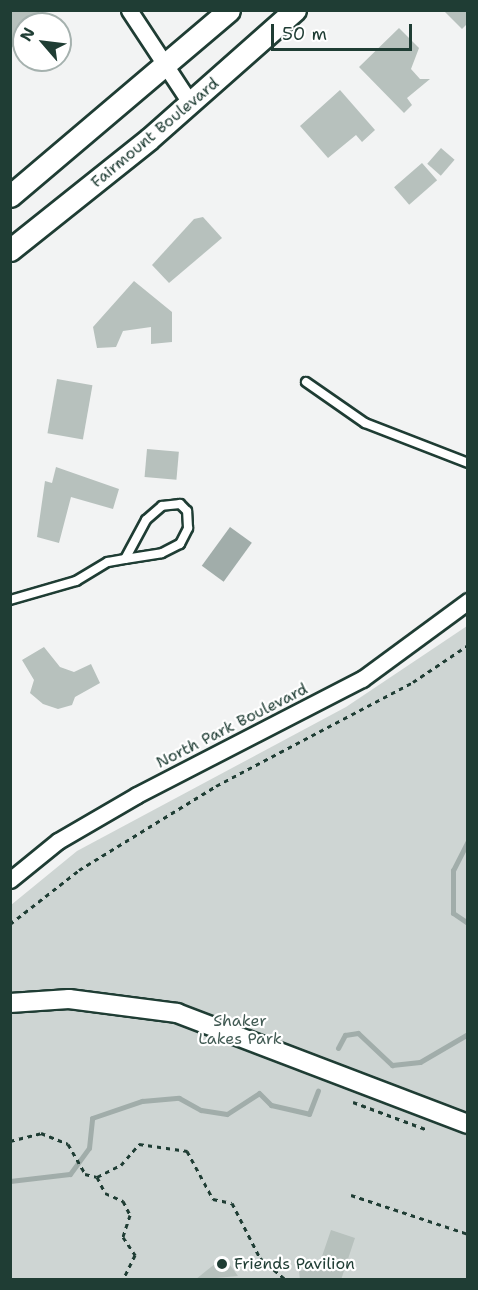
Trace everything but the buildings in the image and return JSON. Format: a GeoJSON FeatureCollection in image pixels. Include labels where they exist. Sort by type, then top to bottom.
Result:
{"type":"FeatureCollection","features":[{"type":"Feature","properties":{"kind":"main road"},"geometry":{"type":"LineString","coordinates":[[10,195],[167,66],[229,10]]}},
{"type":"Feature","properties":{"kind":"main road","name":"Fairmount Boulevard"},"geometry":{"type":"LineString","coordinates":[[10,250],[191,104],[295,10]]}},
{"type":"Feature","properties":{"kind":"street"},"geometry":{"type":"LineString","coordinates":[[129,10],[191,104]]}},
{"type":"Feature","properties":{"kind":"street","name":"North Park Boulevard"},"geometry":{"type":"LineString","coordinates":[[10,880],[58,841],[137,795],[362,679],[468,601]]}},
{"type":"Feature","properties":{"kind":"street"},"geometry":{"type":"LineString","coordinates":[[10,1004],[69,999],[177,1013],[468,1124]]}},
{"type":"Feature","properties":{"kind":"lane"},"geometry":{"type":"LineString","coordinates":[[306,382],[365,423],[468,463]]}},
{"type":"Feature","properties":{"kind":"lane"},"geometry":{"type":"LineString","coordinates":[[10,600],[76,581],[108,562],[125,559],[180,544],[188,528],[187,511],[180,504],[162,506],[146,520],[125,559]]}},
{"type":"Feature","properties":{"kind":"path"},"geometry":{"type":"LineString","coordinates":[[10,924],[79,870],[216,786],[412,682],[468,645]]}},
{"type":"Feature","properties":{"kind":"path"},"geometry":{"type":"LineString","coordinates":[[10,1141],[41,1133],[68,1144],[85,1174],[97,1177],[121,1165],[139,1144],[157,1143],[187,1151],[213,1199],[232,1203],[260,1258],[286,1280]]}},
{"type":"Feature","properties":{"kind":"path"},"geometry":{"type":"LineString","coordinates":[[97,1177],[105,1193],[123,1201],[130,1215],[123,1237],[135,1255],[123,1280]]}},
{"type":"Feature","properties":{"kind":"path"},"geometry":{"type":"LineString","coordinates":[[351,1195],[468,1234]]}},
{"type":"Feature","properties":{"kind":"green space","name":"Shaker Lakes Park"},"geometry":{"type":"Polygon","coordinates":[[[467,626],[467,1279],[11,1280],[11,905],[77,851],[346,707],[467,626]]]}},
{"type":"Feature","properties":{"kind":"shaded area"},"geometry":{"type":"Polygon","coordinates":[[[230,527],[252,543],[224,582],[202,566],[230,527]]]}},
{"type":"Feature","properties":{"kind":"waterway"},"geometry":{"type":"LineString","coordinates":[[468,841],[453,870],[453,913],[468,923]]}},
{"type":"Feature","properties":{"kind":"waterway"},"geometry":{"type":"LineString","coordinates":[[338,1048],[345,1035],[358,1033],[392,1065],[420,1062],[468,1034]]}},
{"type":"Feature","properties":{"kind":"waterway"},"geometry":{"type":"LineString","coordinates":[[10,1181],[70,1174],[89,1148],[92,1118],[142,1101],[179,1098],[201,1110],[227,1114],[259,1093],[271,1105],[309,1114],[318,1091]]}},
{"type":"Feature","properties":{"kind":"place","name":"Friends Pavilion"},"geometry":{"type":"Point","coordinates":[222,1264]}}]}
